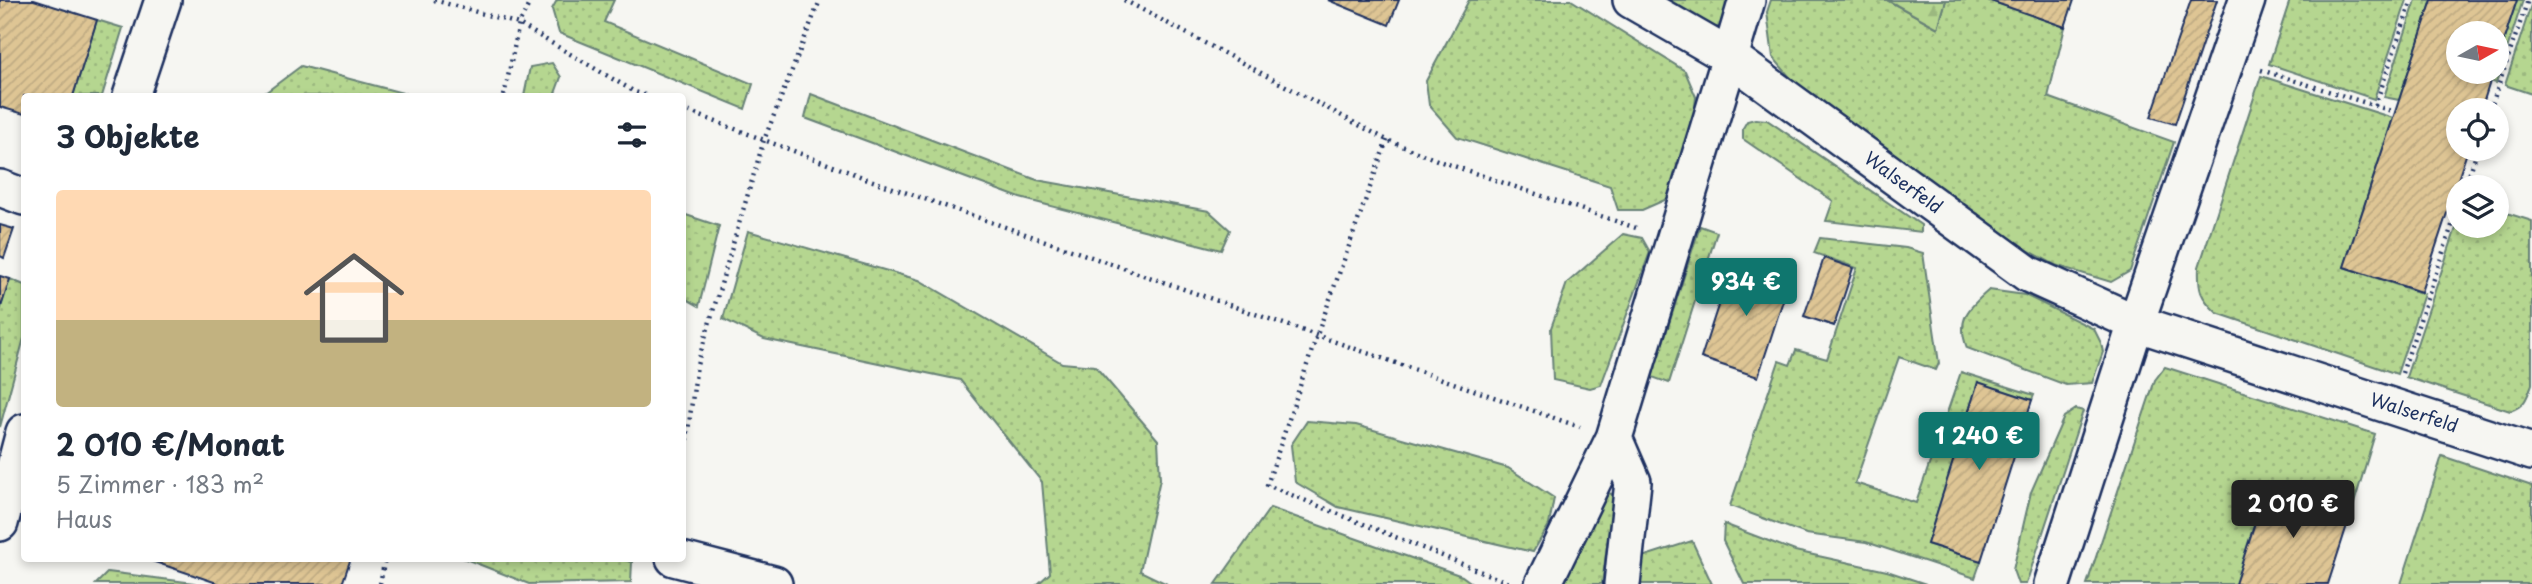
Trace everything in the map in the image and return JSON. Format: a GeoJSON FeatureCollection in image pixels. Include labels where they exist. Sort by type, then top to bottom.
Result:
{"type":"FeatureCollection","features":[{"type":"Feature","properties":{"kind":"lane"},"geometry":{"type":"LineString","coordinates":[[132,93],[163,0]]}},
{"type":"Feature","properties":{"kind":"lane","name":"Walserfeld"},"geometry":{"type":"LineString","coordinates":[[1630,0],[1730,57],[2028,274],[2136,323],[2532,452]]}},
{"type":"Feature","properties":{"kind":"lane"},"geometry":{"type":"LineString","coordinates":[[1544,584],[1614,439],[1747,0]]}},
{"type":"Feature","properties":{"kind":"lane"},"geometry":{"type":"LineString","coordinates":[[2052,584],[2136,323],[2247,0]]}},
{"type":"Feature","properties":{"kind":"lane"},"geometry":{"type":"LineString","coordinates":[[0,188],[21,196]]}},
{"type":"Feature","properties":{"kind":"lane"},"geometry":{"type":"LineString","coordinates":[[1614,439],[1633,482],[1622,584]]}},
{"type":"Feature","properties":{"kind":"lane"},"geometry":{"type":"LineString","coordinates":[[0,523],[21,443]]}},
{"type":"Feature","properties":{"kind":"lane"},"geometry":{"type":"LineString","coordinates":[[686,561],[774,584]]}},
{"type":"Feature","properties":{"kind":"path"},"geometry":{"type":"LineString","coordinates":[[434,0],[519,24],[638,93]]}},
{"type":"Feature","properties":{"kind":"path"},"geometry":{"type":"LineString","coordinates":[[505,93],[519,24],[531,0]]}},
{"type":"Feature","properties":{"kind":"path"},"geometry":{"type":"LineString","coordinates":[[686,446],[697,365],[764,140],[820,0]]}},
{"type":"Feature","properties":{"kind":"path"},"geometry":{"type":"LineString","coordinates":[[1124,0],[1387,140],[1441,162],[1674,241]]}},
{"type":"Feature","properties":{"kind":"path"},"geometry":{"type":"LineString","coordinates":[[2375,106],[2412,0]]}},
{"type":"Feature","properties":{"kind":"path"},"geometry":{"type":"LineString","coordinates":[[2494,98],[2528,0]]}},
{"type":"Feature","properties":{"kind":"path"},"geometry":{"type":"LineString","coordinates":[[2226,60],[2395,112]]}},
{"type":"Feature","properties":{"kind":"path"},"geometry":{"type":"LineString","coordinates":[[686,111],[873,181],[1614,439]]}},
{"type":"Feature","properties":{"kind":"path"},"geometry":{"type":"LineString","coordinates":[[1387,140],[1317,335],[1268,485],[1512,584]]}},
{"type":"Feature","properties":{"kind":"path"},"geometry":{"type":"LineString","coordinates":[[2391,406],[2448,238]]}},
{"type":"Feature","properties":{"kind":"path"},"geometry":{"type":"LineString","coordinates":[[380,584],[384,562]]}},
{"type":"Feature","properties":{"kind":"green space"},"geometry":{"type":"Polygon","coordinates":[[[557,0],[614,0],[604,22],[753,84],[745,109],[559,33],[552,9],[557,0]]]}},
{"type":"Feature","properties":{"kind":"green space"},"geometry":{"type":"Polygon","coordinates":[[[1469,0],[1571,0],[1685,71],[1696,97],[1693,125],[1667,199],[1642,210],[1618,210],[1610,186],[1457,137],[1429,105],[1426,81],[1469,0]]]}},
{"type":"Feature","properties":{"kind":"green space"},"geometry":{"type":"Polygon","coordinates":[[[1656,0],[1733,0],[1725,25],[1708,27],[1689,20],[1656,0]]]}},
{"type":"Feature","properties":{"kind":"green space"},"geometry":{"type":"Polygon","coordinates":[[[1771,0],[1887,0],[1938,28],[1946,0],[1988,0],[2065,27],[2048,97],[2174,142],[2130,271],[2111,282],[2055,265],[1977,222],[1798,87],[1773,57],[1767,12],[1771,0]]]}},
{"type":"Feature","properties":{"kind":"green space"},"geometry":{"type":"Polygon","coordinates":[[[1887,0],[1946,0],[1938,28],[1887,0]]]}},
{"type":"Feature","properties":{"kind":"green space"},"geometry":{"type":"Polygon","coordinates":[[[2290,0],[2407,0],[2374,99],[2269,64],[2290,0]]]}},
{"type":"Feature","properties":{"kind":"green space"},"geometry":{"type":"Polygon","coordinates":[[[2416,0],[2432,0],[2399,100],[2384,97],[2416,0]]]}},
{"type":"Feature","properties":{"kind":"green space"},"geometry":{"type":"Polygon","coordinates":[[[2517,0],[2523,0],[2510,40],[2510,21],[2517,0]]]}},
{"type":"Feature","properties":{"kind":"green space"},"geometry":{"type":"Polygon","coordinates":[[[2532,2],[2532,94],[2505,85],[2510,84],[2510,70],[2532,2]]]}},
{"type":"Feature","properties":{"kind":"green space"},"geometry":{"type":"Polygon","coordinates":[[[97,20],[123,28],[103,93],[74,93],[97,20]]]}},
{"type":"Feature","properties":{"kind":"green space"},"geometry":{"type":"Polygon","coordinates":[[[552,63],[561,77],[555,93],[525,93],[530,67],[552,63]]]}},
{"type":"Feature","properties":{"kind":"green space"},"geometry":{"type":"Polygon","coordinates":[[[301,66],[403,93],[265,93],[301,66]]]}},
{"type":"Feature","properties":{"kind":"green space"},"geometry":{"type":"Polygon","coordinates":[[[2261,76],[2393,118],[2344,267],[2424,294],[2397,374],[2217,313],[2201,293],[2199,267],[2261,76]]]}},
{"type":"Feature","properties":{"kind":"green space"},"geometry":{"type":"Polygon","coordinates":[[[811,94],[1037,180],[1209,211],[1230,230],[1221,250],[1020,198],[805,118],[811,94]]]}},
{"type":"Feature","properties":{"kind":"green space"},"geometry":{"type":"Polygon","coordinates":[[[1767,120],[1921,225],[1921,232],[1826,221],[1833,201],[1743,139],[1743,128],[1747,121],[1767,120]]]}},
{"type":"Feature","properties":{"kind":"green space"},"geometry":{"type":"Polygon","coordinates":[[[2509,214],[2532,221],[2532,384],[2525,401],[2510,411],[2406,377],[2453,238],[2509,238],[2509,214]]]}},
{"type":"Feature","properties":{"kind":"green space"},"geometry":{"type":"Polygon","coordinates":[[[686,215],[719,226],[699,306],[686,299],[686,215]]]}},
{"type":"Feature","properties":{"kind":"green space"},"geometry":{"type":"Polygon","coordinates":[[[1700,226],[1717,232],[1669,383],[1652,377],[1700,226]]]}},
{"type":"Feature","properties":{"kind":"green space"},"geometry":{"type":"Polygon","coordinates":[[[748,231],[919,280],[1062,363],[1095,366],[1158,440],[1160,479],[1140,571],[1167,584],[1038,584],[1050,573],[1042,482],[960,380],[764,339],[723,319],[748,231]]]}},
{"type":"Feature","properties":{"kind":"green space"},"geometry":{"type":"Polygon","coordinates":[[[1623,234],[1642,238],[1650,252],[1601,385],[1590,388],[1553,380],[1551,328],[1567,283],[1623,234]]]}},
{"type":"Feature","properties":{"kind":"green space"},"geometry":{"type":"Polygon","coordinates":[[[1820,238],[1906,248],[1923,253],[1939,363],[1936,370],[1899,357],[1855,483],[1916,503],[1961,372],[2034,395],[2032,400],[1978,383],[1927,544],[1981,561],[1975,578],[1866,542],[1806,534],[1730,506],[1779,361],[1790,365],[1796,350],[1827,359],[1857,268],[1814,253],[1820,238]]]}},
{"type":"Feature","properties":{"kind":"green space"},"geometry":{"type":"Polygon","coordinates":[[[10,279],[21,284],[21,349],[0,427],[0,310],[10,279]]]}},
{"type":"Feature","properties":{"kind":"green space"},"geometry":{"type":"Polygon","coordinates":[[[1989,290],[2025,295],[2094,329],[2103,352],[2092,383],[2066,385],[1967,348],[1963,330],[1966,315],[1989,290]]]}},
{"type":"Feature","properties":{"kind":"green space"},"geometry":{"type":"Polygon","coordinates":[[[2165,367],[2375,434],[2352,510],[2235,584],[2087,584],[2155,380],[2165,367]]]}},
{"type":"Feature","properties":{"kind":"green space"},"geometry":{"type":"Polygon","coordinates":[[[2076,409],[2083,411],[2026,584],[2018,584],[2013,570],[2031,492],[2064,417],[2076,409]]]}},
{"type":"Feature","properties":{"kind":"green space"},"geometry":{"type":"Polygon","coordinates":[[[1307,421],[1356,425],[1508,468],[1554,498],[1549,525],[1533,552],[1338,507],[1295,482],[1291,445],[1307,421]]]}},
{"type":"Feature","properties":{"kind":"green space"},"geometry":{"type":"Polygon","coordinates":[[[2442,456],[2532,486],[2532,584],[2401,584],[2442,456]]]}},
{"type":"Feature","properties":{"kind":"green space"},"geometry":{"type":"Polygon","coordinates":[[[1601,493],[1614,494],[1602,584],[1561,584],[1601,493]]]}},
{"type":"Feature","properties":{"kind":"green space"},"geometry":{"type":"Polygon","coordinates":[[[1270,508],[1462,576],[1473,584],[1216,584],[1270,508]]]}},
{"type":"Feature","properties":{"kind":"green space"},"geometry":{"type":"Polygon","coordinates":[[[1724,524],[1795,551],[1887,571],[1926,584],[1744,584],[1723,541],[1724,524]]]}},
{"type":"Feature","properties":{"kind":"green space"},"geometry":{"type":"Polygon","coordinates":[[[1692,541],[1712,584],[1638,584],[1642,557],[1692,541]]]}},
{"type":"Feature","properties":{"kind":"green space"},"geometry":{"type":"Polygon","coordinates":[[[473,562],[632,562],[631,582],[529,584],[473,562]]]}},
{"type":"Feature","properties":{"kind":"green space"},"geometry":{"type":"Polygon","coordinates":[[[108,572],[194,583],[196,584],[96,584],[108,572]]]}},
{"type":"Feature","properties":{"kind":"building"},"geometry":{"type":"Polygon","coordinates":[[[0,0],[34,0],[97,20],[74,93],[21,93],[21,113],[0,107],[0,0]]]}},
{"type":"Feature","properties":{"kind":"building"},"geometry":{"type":"Polygon","coordinates":[[[1328,0],[1399,0],[1389,25],[1328,0]]]}},
{"type":"Feature","properties":{"kind":"building"},"geometry":{"type":"Polygon","coordinates":[[[1988,0],[2074,0],[2065,27],[1988,0]]]}},
{"type":"Feature","properties":{"kind":"building"},"geometry":{"type":"Polygon","coordinates":[[[2191,0],[2217,0],[2175,124],[2151,117],[2191,0]]]}},
{"type":"Feature","properties":{"kind":"building"},"geometry":{"type":"Polygon","coordinates":[[[2432,0],[2517,0],[2510,21],[2446,21],[2446,84],[2489,84],[2485,98],[2446,98],[2446,161],[2464,161],[2459,175],[2446,175],[2446,216],[2421,292],[2344,267],[2432,0]]]}},
{"type":"Feature","properties":{"kind":"building"},"geometry":{"type":"Polygon","coordinates":[[[0,225],[14,229],[4,258],[0,256],[0,225]]]}},
{"type":"Feature","properties":{"kind":"building"},"geometry":{"type":"Polygon","coordinates":[[[1824,258],[1853,268],[1834,326],[1804,316],[1824,258]]]}},
{"type":"Feature","properties":{"kind":"building"},"geometry":{"type":"Polygon","coordinates":[[[1733,260],[1790,279],[1758,377],[1701,358],[1733,260]]]}},
{"type":"Feature","properties":{"kind":"building"},"geometry":{"type":"Polygon","coordinates":[[[0,276],[10,279],[0,310],[0,276]]]}},
{"type":"Feature","properties":{"kind":"building"},"geometry":{"type":"Polygon","coordinates":[[[1978,382],[2032,400],[1981,561],[1927,544],[1978,382]]]}},
{"type":"Feature","properties":{"kind":"building"},"geometry":{"type":"Polygon","coordinates":[[[2268,483],[2352,510],[2328,584],[2235,584],[2268,483]]]}},
{"type":"Feature","properties":{"kind":"building"},"geometry":{"type":"Polygon","coordinates":[[[155,562],[350,562],[342,584],[220,584],[155,562]]]}}]}
